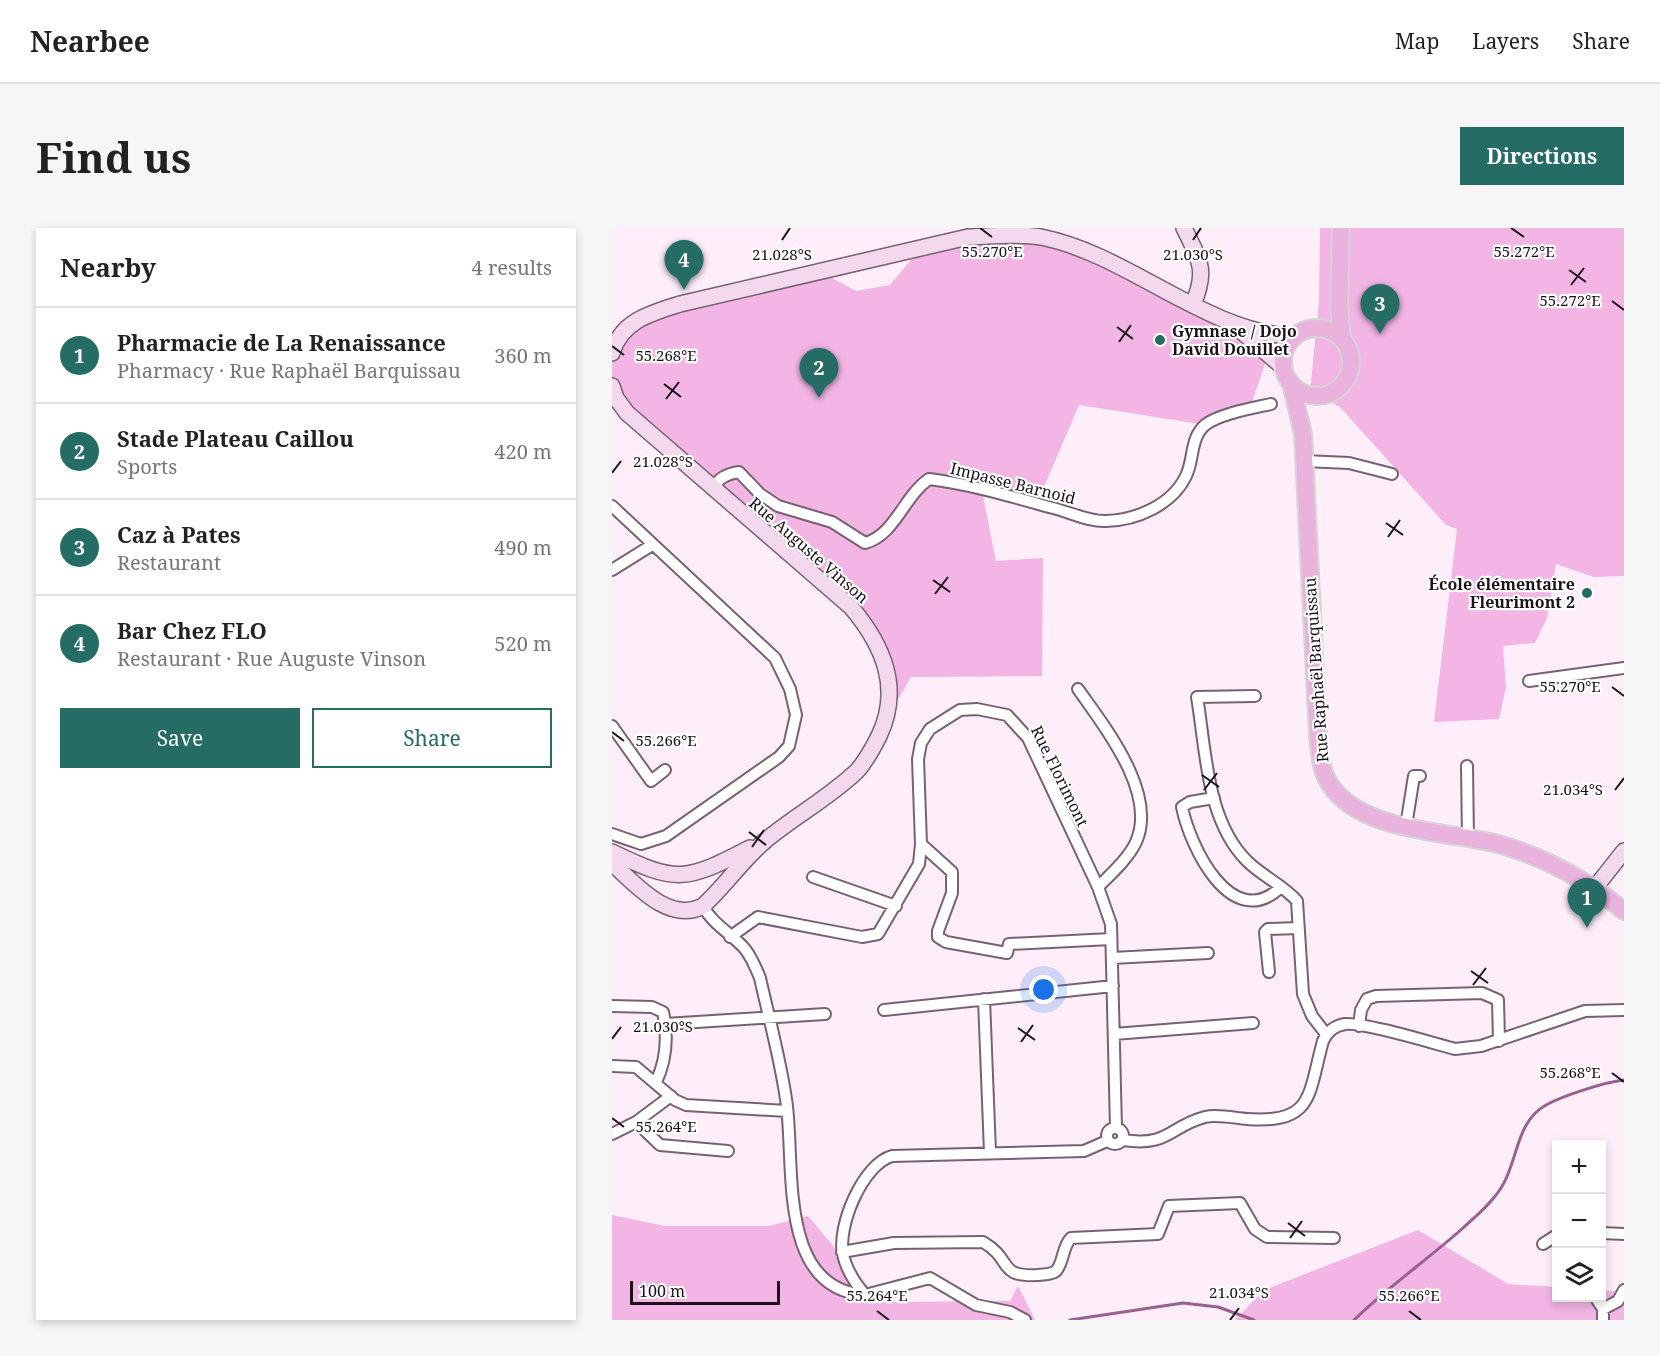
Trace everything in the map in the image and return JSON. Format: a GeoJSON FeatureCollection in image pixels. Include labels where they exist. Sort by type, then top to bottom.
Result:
{"type":"FeatureCollection","features":[{"type":"Feature","properties":{"kind":"main road"},"geometry":{"type":"LineString","coordinates":[[1184,228],[1200,263],[1202,274],[1202,283],[1193,304]]}},
{"type":"Feature","properties":{"kind":"main road"},"geometry":{"type":"LineString","coordinates":[[1284,368],[1288,345],[1295,337],[1314,328],[1327,316],[1331,304],[1332,228]]}},
{"type":"Feature","properties":{"kind":"main road"},"geometry":{"type":"LineString","coordinates":[[1341,228],[1339,306],[1342,339]]}},
{"type":"Feature","properties":{"kind":"main road"},"geometry":{"type":"LineString","coordinates":[[612,353],[625,329],[639,317],[680,303],[968,237],[1025,236],[1061,242],[1085,250],[1193,304],[1255,331],[1295,337]]}},
{"type":"Feature","properties":{"kind":"main road"},"geometry":{"type":"LineString","coordinates":[[1223,317],[1284,368],[1291,383],[1306,394],[1325,394],[1342,384],[1350,366],[1348,347],[1342,339],[1324,329],[1314,328]]}},
{"type":"Feature","properties":{"kind":"main road","name":"Rue Raphaël Barquissau"},"geometry":{"type":"LineString","coordinates":[[1291,383],[1303,434],[1310,624],[1322,767],[1336,792],[1352,805],[1387,822],[1470,840],[1550,877],[1624,921]]}},
{"type":"Feature","properties":{"kind":"main road","name":"Rue Auguste Vinson"},"geometry":{"type":"LineString","coordinates":[[612,386],[616,398],[627,413],[851,608],[870,630],[879,646],[890,686],[890,703],[885,722],[858,770],[766,840],[705,903]]}},
{"type":"Feature","properties":{"kind":"main road","name":"Rue Raphaël Barquissau"},"geometry":{"type":"LineString","coordinates":[[1303,434],[1312,411],[1325,394]]}},
{"type":"Feature","properties":{"kind":"main road","name":"Rue Auguste Vinson"},"geometry":{"type":"LineString","coordinates":[[612,852],[668,875],[700,873],[766,840]]}},
{"type":"Feature","properties":{"kind":"main road"},"geometry":{"type":"LineString","coordinates":[[1470,840],[1520,856],[1586,891],[1594,889],[1624,852]]}},
{"type":"Feature","properties":{"kind":"main road"},"geometry":{"type":"LineString","coordinates":[[612,863],[642,890],[675,909],[691,910],[705,903],[710,889],[700,873]]}},
{"type":"Feature","properties":{"kind":"main road"},"geometry":{"type":"LineString","coordinates":[[642,890],[653,878],[668,875]]}},
{"type":"Feature","properties":{"kind":"main road"},"geometry":{"type":"LineString","coordinates":[[1594,889],[1624,911]]}},
{"type":"Feature","properties":{"kind":"street","name":"Impasse Barnoid"},"geometry":{"type":"LineString","coordinates":[[712,489],[717,481],[728,474],[739,472],[760,494],[778,506],[832,522],[865,543],[876,540],[886,531],[912,494],[928,479],[1026,501],[1103,522],[1122,520],[1137,516],[1173,495],[1187,475],[1195,442],[1206,425],[1250,408],[1270,404]]}},
{"type":"Feature","properties":{"kind":"street"},"geometry":{"type":"LineString","coordinates":[[1304,461],[1349,463],[1392,474]]}},
{"type":"Feature","properties":{"kind":"street"},"geometry":{"type":"LineString","coordinates":[[612,506],[769,650],[790,689],[796,715],[789,746],[778,757],[666,836],[641,843],[612,834]]}},
{"type":"Feature","properties":{"kind":"street"},"geometry":{"type":"LineString","coordinates":[[612,570],[652,545]]}},
{"type":"Feature","properties":{"kind":"street"},"geometry":{"type":"LineString","coordinates":[[1529,681],[1624,668]]}},
{"type":"Feature","properties":{"kind":"street"},"geometry":{"type":"LineString","coordinates":[[1078,689],[1119,746],[1138,797],[1140,813],[1138,833],[1131,850],[1098,887]]}},
{"type":"Feature","properties":{"kind":"street"},"geometry":{"type":"LineString","coordinates":[[1254,696],[1197,697],[1214,798],[1219,814],[1247,861],[1297,901],[1306,1006],[1326,1034]]}},
{"type":"Feature","properties":{"kind":"street","name":"Rue Florimont"},"geometry":{"type":"LineString","coordinates":[[730,937],[758,917],[870,938],[882,929],[919,864],[921,844],[918,759],[921,743],[930,729],[960,710],[992,711],[1007,715],[1028,738],[1098,887],[1111,924],[1116,1128]]}},
{"type":"Feature","properties":{"kind":"street"},"geometry":{"type":"LineString","coordinates":[[612,726],[651,781],[665,770]]}},
{"type":"Feature","properties":{"kind":"street"},"geometry":{"type":"LineString","coordinates":[[1467,766],[1470,840]]}},
{"type":"Feature","properties":{"kind":"street"},"geometry":{"type":"LineString","coordinates":[[1406,826],[1414,776],[1420,776]]}},
{"type":"Feature","properties":{"kind":"street"},"geometry":{"type":"LineString","coordinates":[[1214,798],[1190,802],[1182,807],[1192,840],[1210,872],[1227,890],[1241,898],[1259,901],[1269,898],[1281,887]]}},
{"type":"Feature","properties":{"kind":"street"},"geometry":{"type":"LineString","coordinates":[[921,844],[952,872],[952,893],[938,931],[938,937],[946,942],[1007,953],[1009,944],[1111,939]]}},
{"type":"Feature","properties":{"kind":"street"},"geometry":{"type":"LineString","coordinates":[[813,877],[896,906]]}},
{"type":"Feature","properties":{"kind":"street"},"geometry":{"type":"LineString","coordinates":[[705,903],[715,924],[743,947],[753,960],[770,1019],[787,1111],[793,1212],[806,1252],[826,1280],[849,1293],[865,1295],[930,1278],[976,1305],[1010,1312],[1026,1320]]}},
{"type":"Feature","properties":{"kind":"street"},"geometry":{"type":"LineString","coordinates":[[1269,972],[1265,932],[1268,929],[1298,928]]}},
{"type":"Feature","properties":{"kind":"street"},"geometry":{"type":"LineString","coordinates":[[1112,958],[1208,953]]}},
{"type":"Feature","properties":{"kind":"street"},"geometry":{"type":"LineString","coordinates":[[884,1010],[1113,986]]}},
{"type":"Feature","properties":{"kind":"street"},"geometry":{"type":"LineString","coordinates":[[1359,1026],[1361,1011],[1367,999],[1376,996],[1482,993],[1498,999],[1498,1041]]}},
{"type":"Feature","properties":{"kind":"street"},"geometry":{"type":"LineString","coordinates":[[984,999],[990,1152]]}},
{"type":"Feature","properties":{"kind":"street"},"geometry":{"type":"LineString","coordinates":[[612,1006],[658,1008],[663,1012],[665,1024],[663,1067],[656,1082]]}},
{"type":"Feature","properties":{"kind":"street"},"geometry":{"type":"LineString","coordinates":[[865,1295],[849,1273],[842,1252],[843,1234],[856,1196],[868,1172],[880,1160],[892,1156],[990,1152],[1084,1152],[1107,1141],[1116,1145],[1123,1140],[1145,1143],[1162,1138],[1194,1121],[1209,1116],[1268,1121],[1291,1116],[1305,1105],[1326,1034],[1337,1026],[1359,1026],[1455,1048],[1474,1048],[1585,1011],[1624,1010]]}},
{"type":"Feature","properties":{"kind":"street"},"geometry":{"type":"LineString","coordinates":[[665,1024],[825,1014]]}},
{"type":"Feature","properties":{"kind":"street"},"geometry":{"type":"LineString","coordinates":[[1114,1035],[1253,1023]]}},
{"type":"Feature","properties":{"kind":"street"},"geometry":{"type":"LineString","coordinates":[[612,1066],[636,1067],[671,1096],[686,1105],[787,1111]]}},
{"type":"Feature","properties":{"kind":"street"},"geometry":{"type":"LineString","coordinates":[[612,1134],[636,1122],[671,1096]]}},
{"type":"Feature","properties":{"kind":"street"},"geometry":{"type":"LineString","coordinates":[[636,1122],[660,1145],[728,1152]]}},
{"type":"Feature","properties":{"kind":"street"},"geometry":{"type":"LineString","coordinates":[[1107,1141],[1108,1131],[1116,1128],[1123,1135],[1123,1140]]}},
{"type":"Feature","properties":{"kind":"street"},"geometry":{"type":"LineString","coordinates":[[842,1252],[894,1243],[983,1242],[996,1249],[1012,1274],[1018,1276],[1051,1274],[1058,1269],[1064,1245],[1071,1238],[1158,1234],[1169,1206],[1240,1203],[1255,1229],[1267,1237],[1334,1238]]}},
{"type":"Feature","properties":{"kind":"street"},"geometry":{"type":"LineString","coordinates":[[1606,1233],[1624,1234]]}},
{"type":"Feature","properties":{"kind":"street"},"geometry":{"type":"LineString","coordinates":[[1544,1244],[1552,1238]]}},
{"type":"Feature","properties":{"kind":"street"},"geometry":{"type":"LineString","coordinates":[[1603,1314],[1618,1301],[1624,1290]]}},
{"type":"Feature","properties":{"kind":"shaded area"},"geometry":{"type":"Polygon","coordinates":[[[1320,228],[1624,228],[1624,576],[1594,577],[1556,564],[1547,618],[1535,643],[1503,646],[1506,687],[1499,719],[1434,722],[1457,529],[1446,525],[1340,407],[1310,391],[1319,302],[1320,228]]]}},
{"type":"Feature","properties":{"kind":"shaded area"},"geometry":{"type":"Polygon","coordinates":[[[968,237],[1041,237],[1223,317],[1219,329],[1232,335],[1266,361],[1250,408],[1206,425],[1079,405],[1037,503],[982,491],[996,561],[1043,558],[1042,676],[911,677],[885,722],[890,703],[870,629],[627,413],[612,386],[612,353],[639,317],[821,272],[856,291],[890,285],[918,251],[968,237]]]}},
{"type":"Feature","properties":{"kind":"shaded area"},"geometry":{"type":"Polygon","coordinates":[[[612,1215],[665,1226],[769,1226],[808,1216],[880,1302],[1010,1301],[1018,1286],[1035,1320],[612,1320],[612,1215]]]}},
{"type":"Feature","properties":{"kind":"shaded area"},"geometry":{"type":"Polygon","coordinates":[[[1418,1230],[1508,1284],[1552,1287],[1552,1302],[1606,1302],[1606,1290],[1624,1292],[1624,1320],[1235,1320],[1264,1290],[1418,1230]]]}},
{"type":"Feature","properties":{"kind":"waterway"},"geometry":{"type":"LineString","coordinates":[[1354,1320],[1463,1228],[1493,1199],[1507,1178],[1523,1132],[1536,1112],[1553,1101],[1606,1083],[1624,1080]]}},
{"type":"Feature","properties":{"kind":"waterway"},"geometry":{"type":"LineString","coordinates":[[1070,1320],[1183,1303],[1218,1307],[1254,1320]]}},
{"type":"Feature","properties":{"kind":"place","name":"Bar Chez FLO"},"geometry":{"type":"Point","coordinates":[684,290]}},
{"type":"Feature","properties":{"kind":"place","name":"Caz à Pates"},"geometry":{"type":"Point","coordinates":[1380,334]}},
{"type":"Feature","properties":{"kind":"place","name":"Gymnase / Dojo David Douillet"},"geometry":{"type":"Point","coordinates":[1160,340]}},
{"type":"Feature","properties":{"kind":"place","name":"Stade Plateau Caillou"},"geometry":{"type":"Point","coordinates":[819,398]}},
{"type":"Feature","properties":{"kind":"place","name":"École élémentaire Fleurimont 2"},"geometry":{"type":"Point","coordinates":[1587,593]}},
{"type":"Feature","properties":{"kind":"place","name":"Pharmacie de La Renaissance"},"geometry":{"type":"Point","coordinates":[1587,928]}}]}
